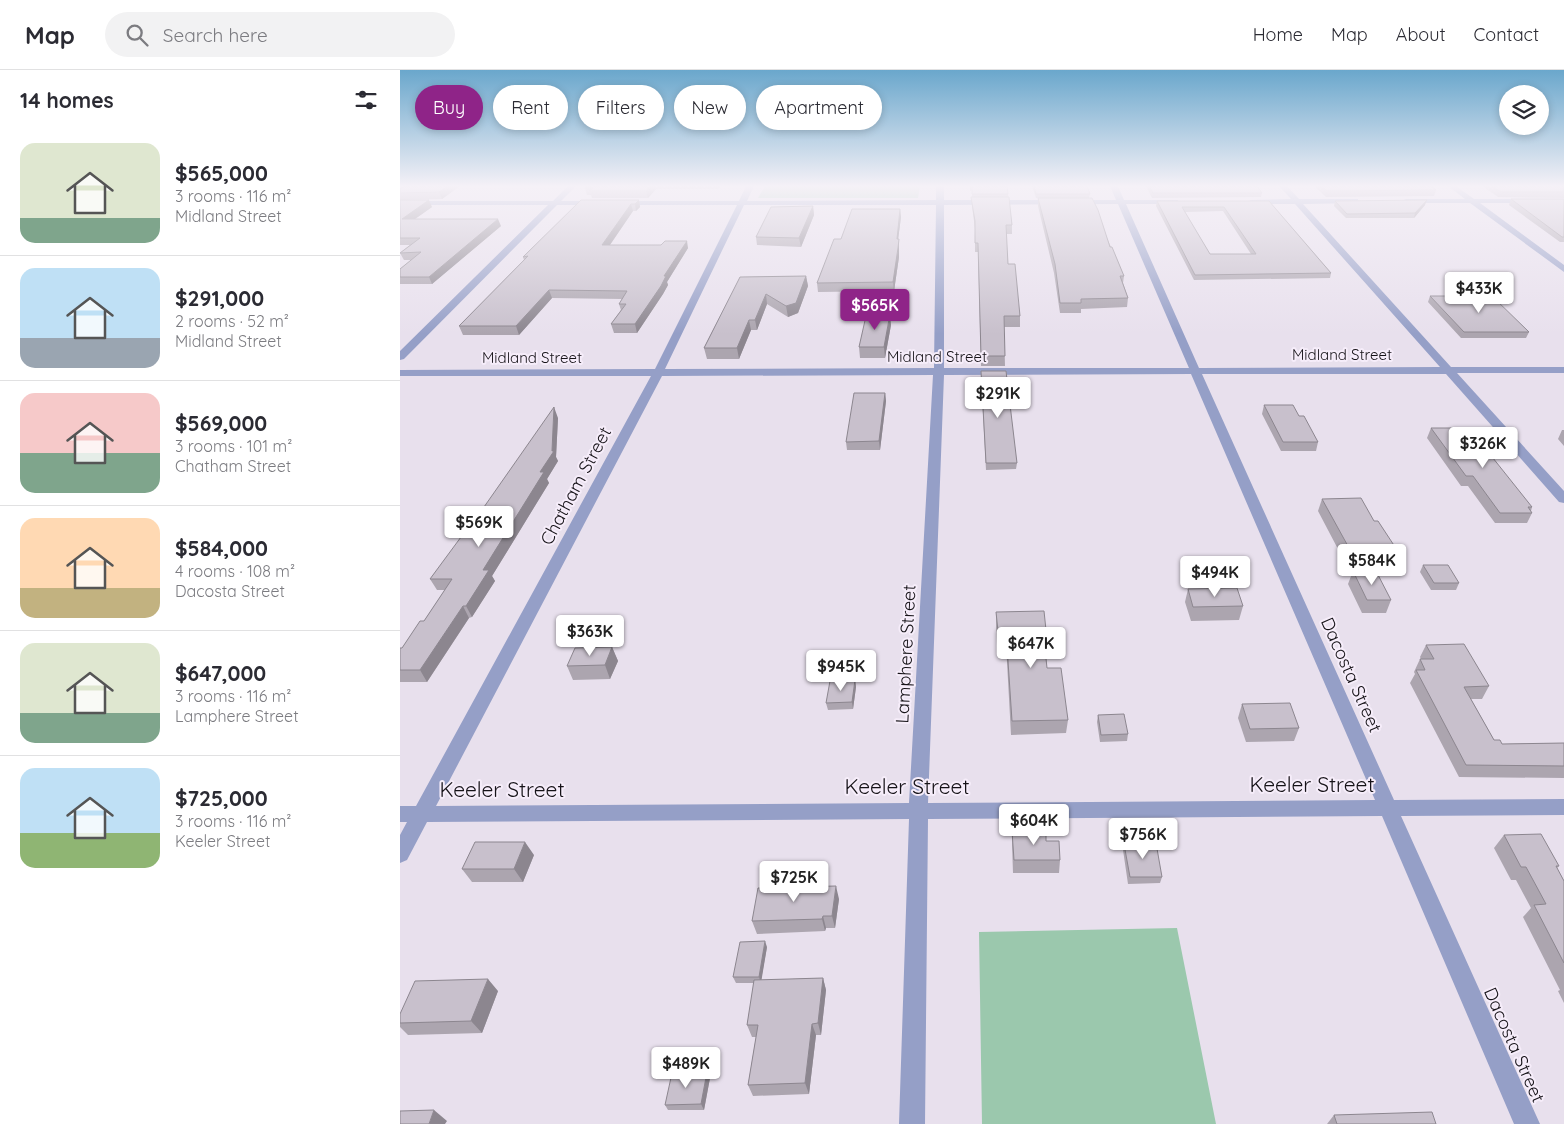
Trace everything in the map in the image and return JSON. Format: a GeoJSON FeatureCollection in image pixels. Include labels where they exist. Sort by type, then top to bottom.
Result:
{"type":"FeatureCollection","features":[{"type":"Feature","properties":{"kind":"street"},"geometry":{"type":"LineString","coordinates":[[400,357],[523,235]]}},
{"type":"Feature","properties":{"kind":"street","name":"Chatham Street"},"geometry":{"type":"LineString","coordinates":[[400,854],[658,373],[725,235]]}},
{"type":"Feature","properties":{"kind":"street","name":"Lamphere Street"},"geometry":{"type":"LineString","coordinates":[[912,1124],[919,811],[939,372],[940,235]]}},
{"type":"Feature","properties":{"kind":"street","name":"Dacosta Street"},"geometry":{"type":"LineString","coordinates":[[1137,235],[1527,1124]]}},
{"type":"Feature","properties":{"kind":"street"},"geometry":{"type":"LineString","coordinates":[[1326,235],[1564,499]]}},
{"type":"Feature","properties":{"kind":"street"},"geometry":{"type":"LineString","coordinates":[[1518,235],[1564,269]]}},
{"type":"Feature","properties":{"kind":"street","name":"Midland Street"},"geometry":{"type":"LineString","coordinates":[[400,373],[1564,370]]}},
{"type":"Feature","properties":{"kind":"street","name":"Keeler Street"},"geometry":{"type":"LineString","coordinates":[[400,814],[1564,807]]}},
{"type":"Feature","properties":{"kind":"green space"},"geometry":{"type":"Polygon","coordinates":[[[1177,928],[1216,1124],[982,1124],[979,932],[1177,928]]]}},
{"type":"Feature","properties":{"kind":"building"},"geometry":{"type":"Polygon","coordinates":[[[400,235],[479,235],[429,277],[400,277],[400,269],[421,252],[400,253],[420,238],[400,238],[400,235]]]}},
{"type":"Feature","properties":{"kind":"building"},"geometry":{"type":"Polygon","coordinates":[[[545,235],[609,235],[602,245],[661,245],[665,241],[687,241],[664,276],[666,276],[661,286],[635,324],[611,324],[626,304],[619,304],[627,291],[549,290],[516,326],[459,326],[528,256],[523,257],[545,235]]]}},
{"type":"Feature","properties":{"kind":"building"},"geometry":{"type":"Polygon","coordinates":[[[757,235],[800,235],[799,238],[756,237],[757,235]]]}},
{"type":"Feature","properties":{"kind":"building"},"geometry":{"type":"Polygon","coordinates":[[[842,235],[897,235],[897,239],[899,239],[893,282],[817,283],[834,239],[841,239],[842,235]]]}},
{"type":"Feature","properties":{"kind":"building"},"geometry":{"type":"Polygon","coordinates":[[[975,235],[1007,235],[1008,264],[1015,264],[1020,316],[1004,316],[1005,356],[981,356],[978,243],[975,243],[975,235]]]}},
{"type":"Feature","properties":{"kind":"building"},"geometry":{"type":"Polygon","coordinates":[[[1048,235],[1106,235],[1124,276],[1120,276],[1128,298],[1081,299],[1081,303],[1060,303],[1055,264],[1048,235]]]}},
{"type":"Feature","properties":{"kind":"building"},"geometry":{"type":"Polygon","coordinates":[[[1175,235],[1199,235],[1210,254],[1256,254],[1243,235],[1298,235],[1331,273],[1195,275],[1175,235]]]}},
{"type":"Feature","properties":{"kind":"building"},"geometry":{"type":"Polygon","coordinates":[[[806,276],[796,303],[786,306],[766,294],[755,320],[749,320],[737,348],[704,348],[740,277],[806,276]]]}},
{"type":"Feature","properties":{"kind":"building"},"geometry":{"type":"Polygon","coordinates":[[[1430,296],[1492,296],[1529,332],[1464,332],[1430,296]]]}},
{"type":"Feature","properties":{"kind":"building"},"geometry":{"type":"Polygon","coordinates":[[[871,314],[890,314],[884,347],[859,347],[866,316],[871,316],[871,314]]]}},
{"type":"Feature","properties":{"kind":"building"},"geometry":{"type":"Polygon","coordinates":[[[981,371],[1006,371],[1017,463],[986,463],[981,371]]]}},
{"type":"Feature","properties":{"kind":"building"},"geometry":{"type":"Polygon","coordinates":[[[854,393],[885,393],[879,441],[846,442],[854,393]]]}},
{"type":"Feature","properties":{"kind":"building"},"geometry":{"type":"Polygon","coordinates":[[[1264,405],[1293,405],[1299,416],[1304,416],[1318,442],[1283,442],[1264,405]]]}},
{"type":"Feature","properties":{"kind":"building"},"geometry":{"type":"Polygon","coordinates":[[[554,407],[552,451],[554,451],[540,472],[544,472],[483,570],[489,570],[466,606],[463,606],[420,670],[400,670],[400,648],[402,648],[420,621],[424,621],[452,579],[430,579],[461,537],[463,537],[554,407]]]}},
{"type":"Feature","properties":{"kind":"building"},"geometry":{"type":"Polygon","coordinates":[[[1431,428],[1469,428],[1532,507],[1528,507],[1532,513],[1500,513],[1473,476],[1466,476],[1431,428]]]}},
{"type":"Feature","properties":{"kind":"building"},"geometry":{"type":"Polygon","coordinates":[[[1361,498],[1374,521],[1378,521],[1401,556],[1354,557],[1322,499],[1361,498]]]}},
{"type":"Feature","properties":{"kind":"building"},"geometry":{"type":"Polygon","coordinates":[[[1423,565],[1448,565],[1459,583],[1434,583],[1423,565]]]}},
{"type":"Feature","properties":{"kind":"building"},"geometry":{"type":"Polygon","coordinates":[[[1353,571],[1376,571],[1391,600],[1367,600],[1353,571]]]}},
{"type":"Feature","properties":{"kind":"building"},"geometry":{"type":"Polygon","coordinates":[[[1237,588],[1243,606],[1193,607],[1188,589],[1237,588]]]}},
{"type":"Feature","properties":{"kind":"building"},"geometry":{"type":"Polygon","coordinates":[[[1044,611],[1046,630],[1043,630],[1047,668],[1061,668],[1068,720],[1012,721],[1006,631],[998,631],[996,612],[1044,611]]]}},
{"type":"Feature","properties":{"kind":"building"},"geometry":{"type":"Polygon","coordinates":[[[1464,644],[1489,686],[1464,687],[1494,740],[1500,740],[1502,744],[1564,743],[1564,766],[1466,765],[1416,670],[1425,670],[1420,659],[1434,659],[1426,645],[1464,644]]]}},
{"type":"Feature","properties":{"kind":"building"},"geometry":{"type":"Polygon","coordinates":[[[612,647],[605,665],[567,666],[575,648],[612,647]]]}},
{"type":"Feature","properties":{"kind":"building"},"geometry":{"type":"Polygon","coordinates":[[[855,680],[852,702],[826,703],[830,681],[855,680]]]}},
{"type":"Feature","properties":{"kind":"building"},"geometry":{"type":"Polygon","coordinates":[[[1290,703],[1299,728],[1250,729],[1242,704],[1290,703]]]}},
{"type":"Feature","properties":{"kind":"building"},"geometry":{"type":"Polygon","coordinates":[[[1124,714],[1128,734],[1101,735],[1098,715],[1124,714]]]}},
{"type":"Feature","properties":{"kind":"building"},"geometry":{"type":"Polygon","coordinates":[[[1012,831],[1046,831],[1046,841],[1059,841],[1060,860],[1014,860],[1012,831]]]}},
{"type":"Feature","properties":{"kind":"building"},"geometry":{"type":"Polygon","coordinates":[[[1541,834],[1559,866],[1556,866],[1564,881],[1564,963],[1534,905],[1546,904],[1526,867],[1521,867],[1504,835],[1541,834]]]}},
{"type":"Feature","properties":{"kind":"building"},"geometry":{"type":"Polygon","coordinates":[[[475,842],[525,842],[514,869],[462,869],[475,842]]]}},
{"type":"Feature","properties":{"kind":"building"},"geometry":{"type":"Polygon","coordinates":[[[1156,843],[1162,877],[1130,877],[1124,844],[1156,843]]]}},
{"type":"Feature","properties":{"kind":"building"},"geometry":{"type":"Polygon","coordinates":[[[836,886],[832,916],[823,916],[822,919],[752,921],[758,888],[836,886]]]}},
{"type":"Feature","properties":{"kind":"building"},"geometry":{"type":"Polygon","coordinates":[[[765,941],[759,977],[733,977],[740,942],[765,941]]]}},
{"type":"Feature","properties":{"kind":"building"},"geometry":{"type":"Polygon","coordinates":[[[823,978],[818,1023],[812,1024],[805,1083],[748,1085],[758,1025],[747,1025],[754,980],[823,978]]]}},
{"type":"Feature","properties":{"kind":"building"},"geometry":{"type":"Polygon","coordinates":[[[488,979],[471,1021],[400,1023],[400,1014],[415,981],[488,979]]]}},
{"type":"Feature","properties":{"kind":"building"},"geometry":{"type":"Polygon","coordinates":[[[707,1072],[701,1104],[665,1105],[672,1073],[707,1072]]]}},
{"type":"Feature","properties":{"kind":"building"},"geometry":{"type":"Polygon","coordinates":[[[434,1110],[429,1124],[400,1124],[400,1111],[434,1110]]]}},
{"type":"Feature","properties":{"kind":"building"},"geometry":{"type":"Polygon","coordinates":[[[1432,1112],[1436,1124],[1337,1124],[1334,1115],[1432,1112]]]}}]}
